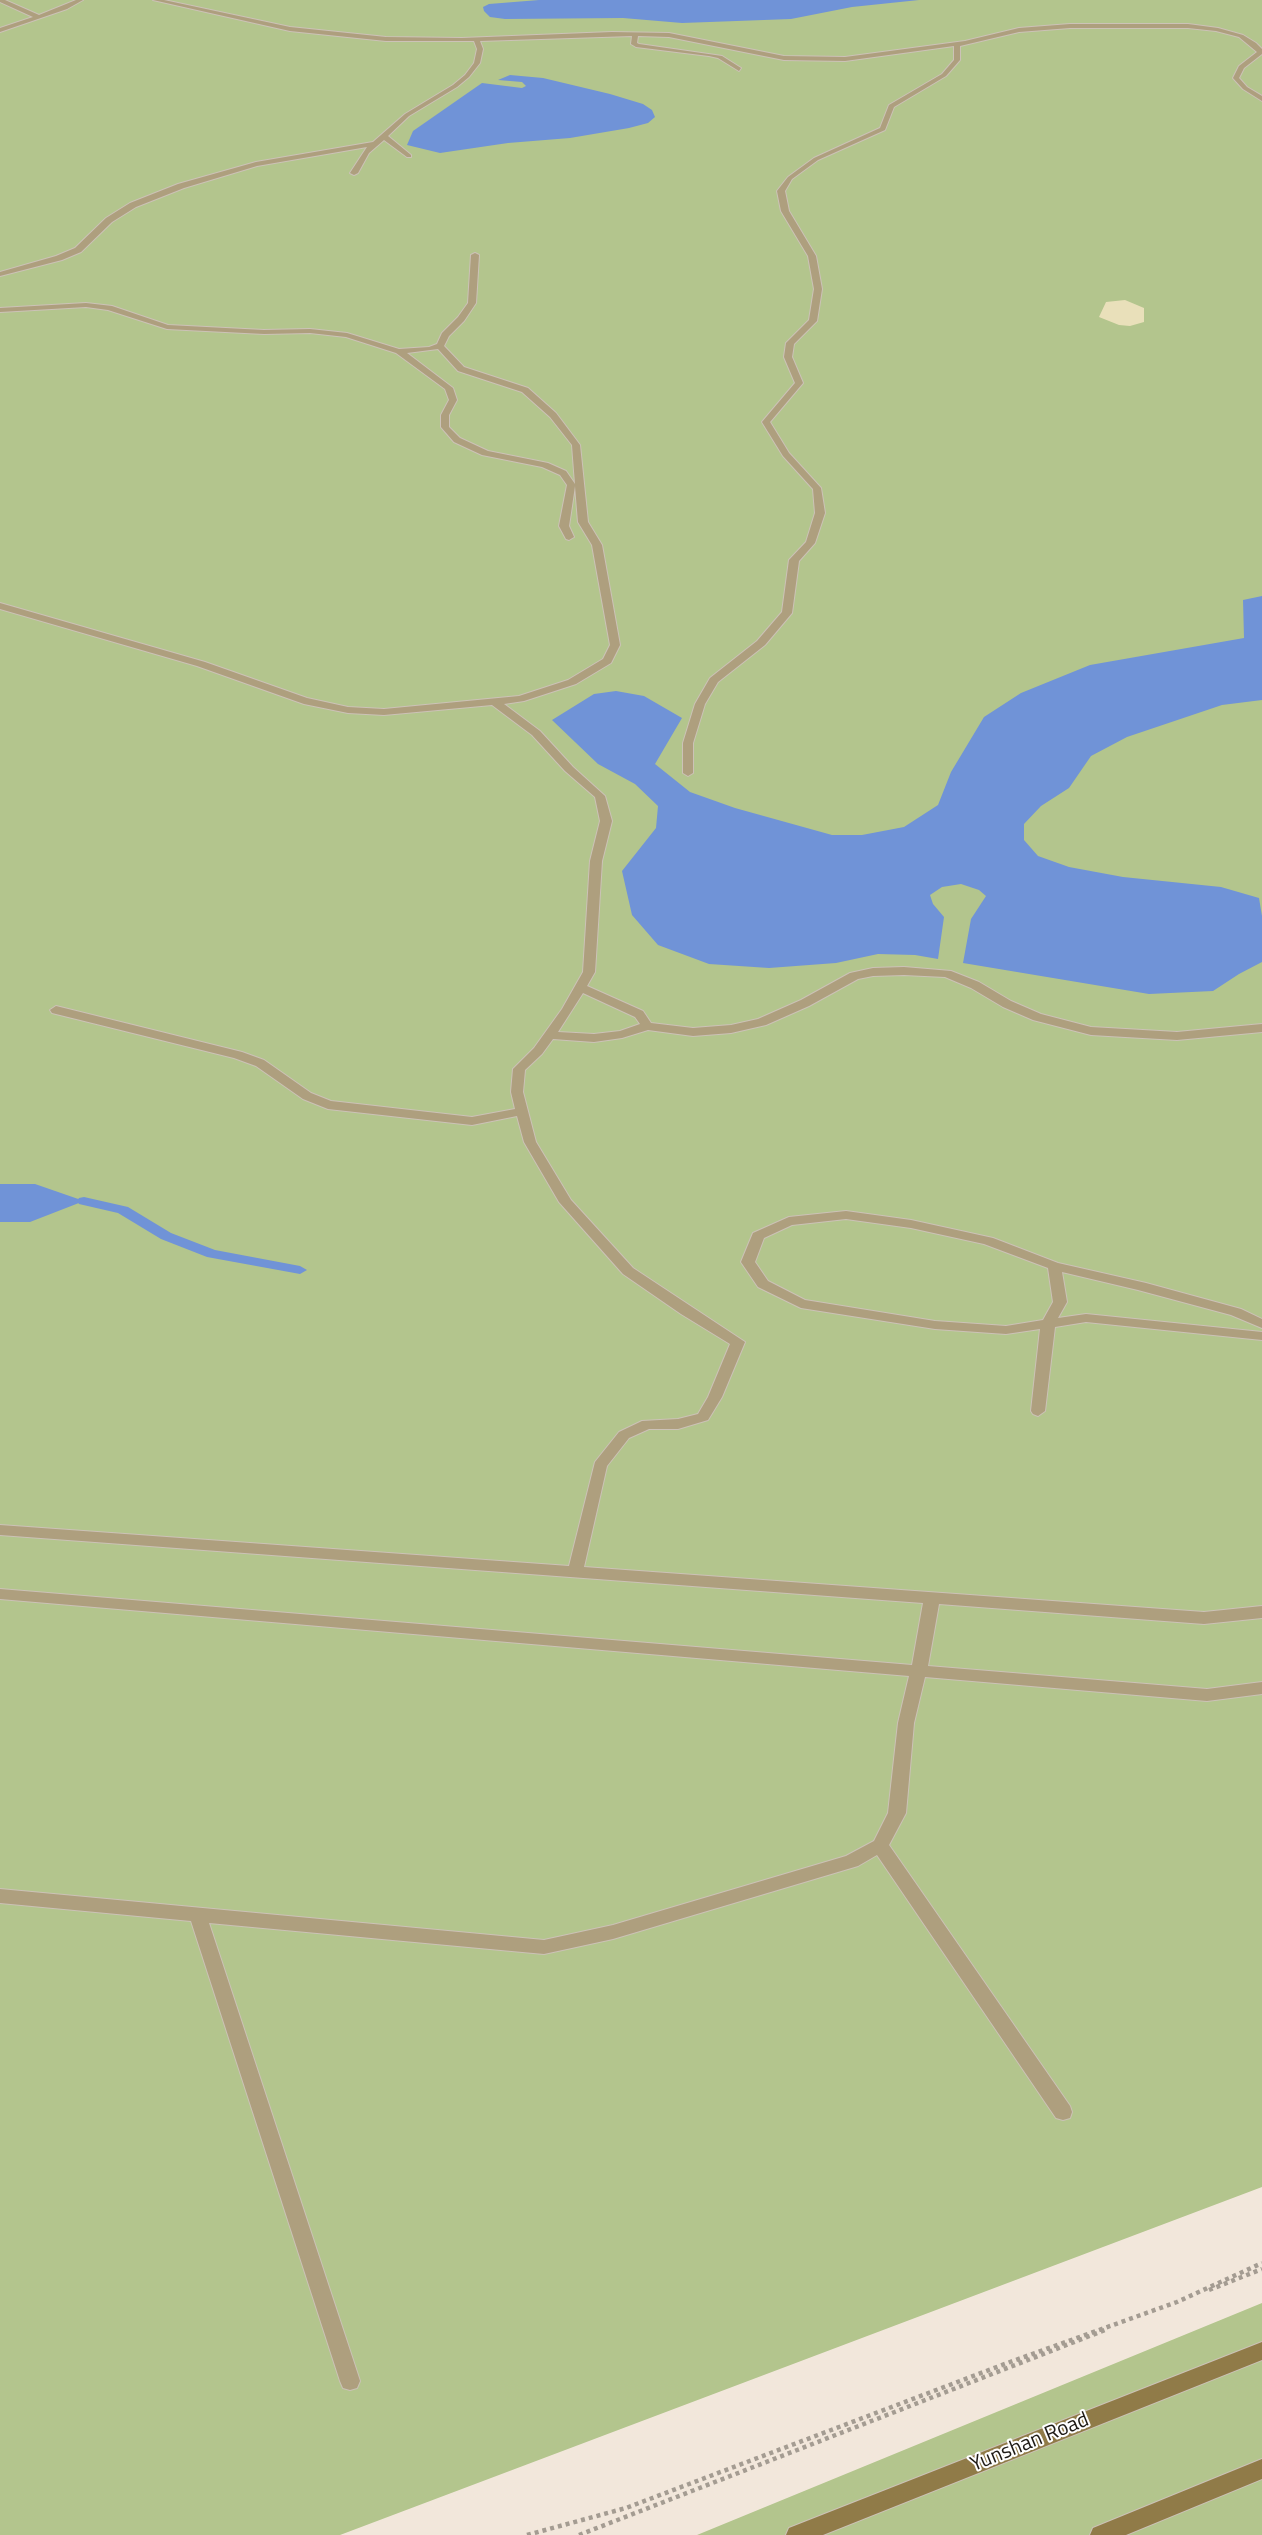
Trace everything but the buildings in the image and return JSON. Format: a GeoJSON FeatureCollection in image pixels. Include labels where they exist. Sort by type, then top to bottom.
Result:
{"type":"FeatureCollection","features":[{"type":"Feature","properties":{"kind":"main road","name":"Yunshan Road"},"geometry":{"type":"LineString","coordinates":[[797,2535],[1262,2351]]}},
{"type":"Feature","properties":{"kind":"main road"},"geometry":{"type":"LineString","coordinates":[[1100,2535],[1262,2469]]}},
{"type":"Feature","properties":{"kind":"lane"},"geometry":{"type":"LineString","coordinates":[[0,0],[39,17]]}},
{"type":"Feature","properties":{"kind":"lane"},"geometry":{"type":"LineString","coordinates":[[0,30],[65,8],[80,0]]}},
{"type":"Feature","properties":{"kind":"lane"},"geometry":{"type":"LineString","coordinates":[[156,0],[290,29],[386,39],[476,40],[635,34],[669,36],[711,42],[756,54],[784,58],[845,59],[957,44],[1019,30],[1047,27],[1188,26],[1216,29],[1241,36],[1254,44],[1261,51],[1241,67],[1236,78],[1262,99]]}},
{"type":"Feature","properties":{"kind":"lane"},"geometry":{"type":"LineString","coordinates":[[171,4],[193,0]]}},
{"type":"Feature","properties":{"kind":"lane"},"geometry":{"type":"LineString","coordinates":[[635,34],[634,44],[638,46],[710,54],[720,57],[739,69]]}},
{"type":"Feature","properties":{"kind":"lane"},"geometry":{"type":"LineString","coordinates":[[354,173],[366,152],[407,115],[455,86],[467,76],[477,63],[480,49],[476,40]]}},
{"type":"Feature","properties":{"kind":"lane"},"geometry":{"type":"LineString","coordinates":[[688,773],[688,743],[700,704],[714,680],[761,643],[787,613],[794,560],[810,543],[820,513],[817,488],[786,454],[766,422],[800,383],[788,357],[790,342],[813,321],[818,289],[812,256],[785,211],[781,191],[790,178],[816,160],[882,129],[891,106],[944,75],[957,60],[957,44]]}},
{"type":"Feature","properties":{"kind":"lane"},"geometry":{"type":"LineString","coordinates":[[383,136],[409,156]]}},
{"type":"Feature","properties":{"kind":"lane"},"geometry":{"type":"LineString","coordinates":[[0,274],[59,258],[78,250],[117,215],[133,205],[181,186],[256,164],[374,144]]}},
{"type":"Feature","properties":{"kind":"lane"},"geometry":{"type":"LineString","coordinates":[[440,346],[445,335],[461,319],[472,303],[475,255]]}},
{"type":"Feature","properties":{"kind":"lane"},"geometry":{"type":"LineString","coordinates":[[0,310],[86,305],[109,308],[167,327],[264,332],[310,331],[346,335],[400,351],[429,349],[440,346]]}},
{"type":"Feature","properties":{"kind":"lane"},"geometry":{"type":"LineString","coordinates":[[0,606],[201,664],[304,701],[348,710],[384,712],[520,699],[572,682],[607,661],[615,645],[597,545],[583,522],[576,445],[553,415],[525,390],[461,369],[440,346]]}},
{"type":"Feature","properties":{"kind":"lane"},"geometry":{"type":"LineString","coordinates":[[400,351],[449,388],[453,400],[445,415],[445,427],[457,440],[485,453],[546,465],[563,473],[570,485],[564,526],[570,537]]}},
{"type":"Feature","properties":{"kind":"lane"},"geometry":{"type":"LineString","coordinates":[[495,702],[536,733],[570,769],[600,796],[606,821],[596,861],[589,972],[568,1010],[538,1051],[519,1069],[517,1092],[530,1142],[566,1202],[628,1271],[686,1311],[738,1342],[716,1397],[702,1417],[678,1424],[647,1424],[624,1435],[600,1465],[575,1572]]}},
{"type":"Feature","properties":{"kind":"lane"},"geometry":{"type":"LineString","coordinates":[[549,1035],[594,1038],[622,1034],[647,1026],[665,1030],[693,1032],[731,1029],[762,1022],[784,1013],[854,976],[873,972],[947,974],[975,985],[1007,1004],[1037,1018],[1091,1031],[1177,1036],[1262,1028]]}},
{"type":"Feature","properties":{"kind":"lane"},"geometry":{"type":"LineString","coordinates":[[580,987],[639,1014],[647,1026]]}},
{"type":"Feature","properties":{"kind":"lane"},"geometry":{"type":"LineString","coordinates":[[56,1010],[238,1055],[260,1063],[307,1096],[328,1105],[472,1121],[522,1111]]}},
{"type":"Feature","properties":{"kind":"lane"},"geometry":{"type":"LineString","coordinates":[[1262,1324],[1236,1312],[1141,1286],[1054,1266],[988,1241],[911,1224],[846,1215],[789,1221],[758,1236],[748,1262],[764,1284],[801,1304],[944,1326],[1006,1330],[1086,1318],[1262,1336]]}},
{"type":"Feature","properties":{"kind":"lane"},"geometry":{"type":"LineString","coordinates":[[1038,1411],[1048,1324],[1060,1302],[1054,1266]]}},
{"type":"Feature","properties":{"kind":"lane"},"geometry":{"type":"LineString","coordinates":[[0,1530],[1204,1618],[1262,1612]]}},
{"type":"Feature","properties":{"kind":"lane"},"geometry":{"type":"LineString","coordinates":[[0,1594],[1207,1695],[1262,1688]]}},
{"type":"Feature","properties":{"kind":"lane"},"geometry":{"type":"LineString","coordinates":[[0,1896],[544,1947],[642,1924],[852,1861],[880,1846],[897,1813],[906,1723],[919,1670],[932,1598]]}},
{"type":"Feature","properties":{"kind":"lane"},"geometry":{"type":"LineString","coordinates":[[880,1846],[1063,2112]]}},
{"type":"Feature","properties":{"kind":"lane"},"geometry":{"type":"LineString","coordinates":[[198,1915],[350,2381]]}},
{"type":"Feature","properties":{"kind":"path"},"geometry":{"type":"LineString","coordinates":[[527,2535],[626,2508],[1010,2362],[1177,2302],[1262,2263]]}},
{"type":"Feature","properties":{"kind":"path"},"geometry":{"type":"LineString","coordinates":[[579,2535],[1262,2269]]}},
{"type":"Feature","properties":{"kind":"green space"},"geometry":{"type":"Polygon","coordinates":[[[0,0],[1262,0],[1262,2187],[340,2535],[0,2535],[0,0]]]}},
{"type":"Feature","properties":{"kind":"green space"},"geometry":{"type":"Polygon","coordinates":[[[1262,2303],[1262,2535],[697,2535],[1262,2303]]]}},
{"type":"Feature","properties":{"kind":"sand"},"geometry":{"type":"Polygon","coordinates":[[[1125,300],[1144,308],[1144,322],[1130,326],[1119,325],[1099,317],[1106,302],[1125,300]]]}},
{"type":"Feature","properties":{"kind":"water"},"geometry":{"type":"Polygon","coordinates":[[[539,0],[919,0],[852,7],[791,19],[682,23],[623,18],[505,19],[490,17],[483,7],[489,4],[539,0]]]}},
{"type":"Feature","properties":{"kind":"water"},"geometry":{"type":"Polygon","coordinates":[[[510,75],[543,78],[610,94],[643,104],[652,110],[655,117],[648,123],[629,128],[570,138],[508,143],[440,153],[407,145],[413,131],[482,83],[522,88],[526,86],[522,82],[498,80],[510,75]]]}},
{"type":"Feature","properties":{"kind":"water"},"geometry":{"type":"Polygon","coordinates":[[[1262,596],[1262,700],[1222,705],[1127,737],[1091,756],[1069,788],[1041,806],[1024,824],[1024,840],[1038,856],[1069,867],[1123,877],[1221,887],[1259,898],[1262,916],[1262,962],[1213,991],[1149,994],[963,963],[971,919],[986,896],[979,890],[961,884],[942,887],[930,895],[933,904],[944,917],[938,959],[915,955],[878,954],[836,963],[769,968],[709,964],[658,945],[632,915],[622,871],[656,828],[658,806],[635,784],[598,764],[552,720],[594,694],[616,691],[644,696],[682,718],[655,764],[690,792],[735,808],[832,835],[862,835],[904,827],[938,805],[951,772],[984,717],[1021,693],[1090,665],[1244,638],[1243,600],[1262,596]]]}},
{"type":"Feature","properties":{"kind":"water"},"geometry":{"type":"Polygon","coordinates":[[[0,1184],[35,1184],[84,1201],[30,1222],[0,1222],[0,1184]]]}},
{"type":"Feature","properties":{"kind":"waterway"},"geometry":{"type":"LineString","coordinates":[[84,1201],[123,1210],[166,1236],[212,1254],[300,1270]]}}]}
